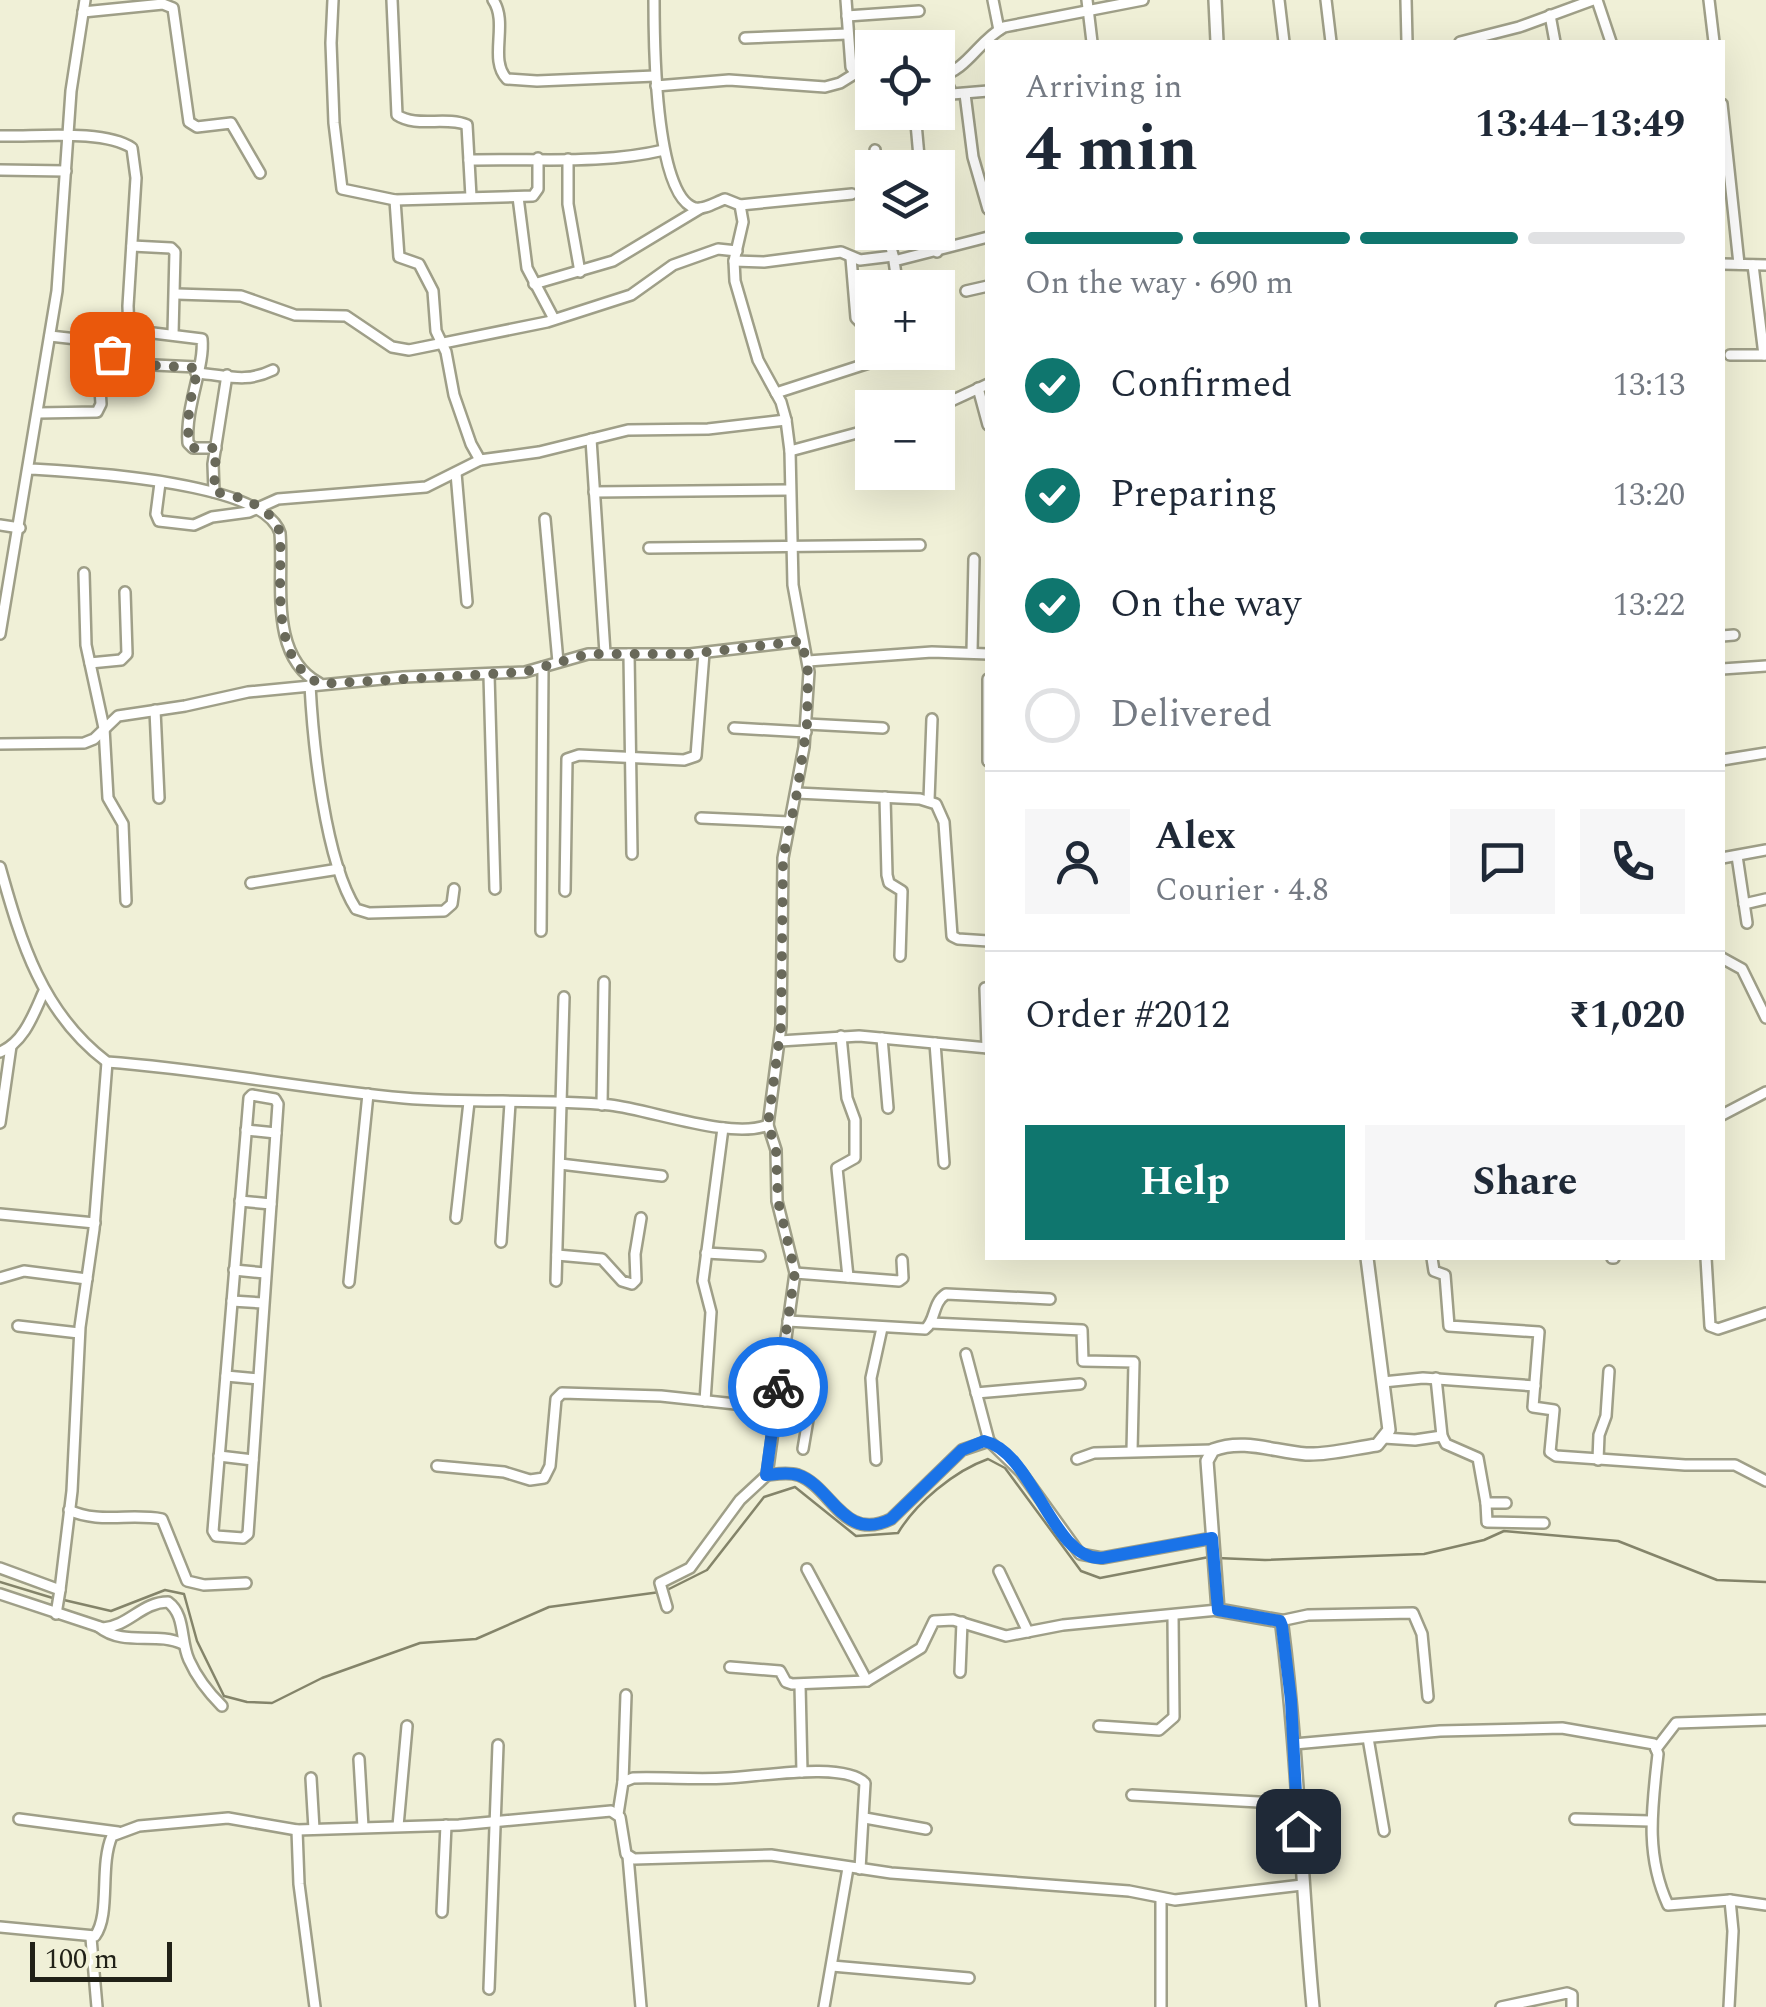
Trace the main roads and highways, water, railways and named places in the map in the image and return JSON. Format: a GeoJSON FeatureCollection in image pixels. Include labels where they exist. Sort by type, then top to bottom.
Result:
{"type":"FeatureCollection","features":[{"type":"Feature","properties":{"kind":"waterway"},"geometry":{"type":"LineString","coordinates":[[667,1590],[707,1570],[764,1497],[795,1487],[856,1536],[898,1533],[937,1489],[988,1459],[1005,1468],[1081,1571],[1100,1578],[1209,1557]]}},
{"type":"Feature","properties":{"kind":"waterway"},"geometry":{"type":"LineString","coordinates":[[1217,1558],[1424,1554],[1484,1540],[1504,1531],[1618,1541],[1717,1580],[1766,1582]]}},
{"type":"Feature","properties":{"kind":"waterway"},"geometry":{"type":"LineString","coordinates":[[0,1582],[56,1599]]}},
{"type":"Feature","properties":{"kind":"waterway"},"geometry":{"type":"LineString","coordinates":[[64,1600],[111,1611],[165,1590],[184,1594],[197,1641],[224,1696],[272,1703],[322,1678],[420,1643],[476,1639],[549,1607],[660,1592]]}}]}
